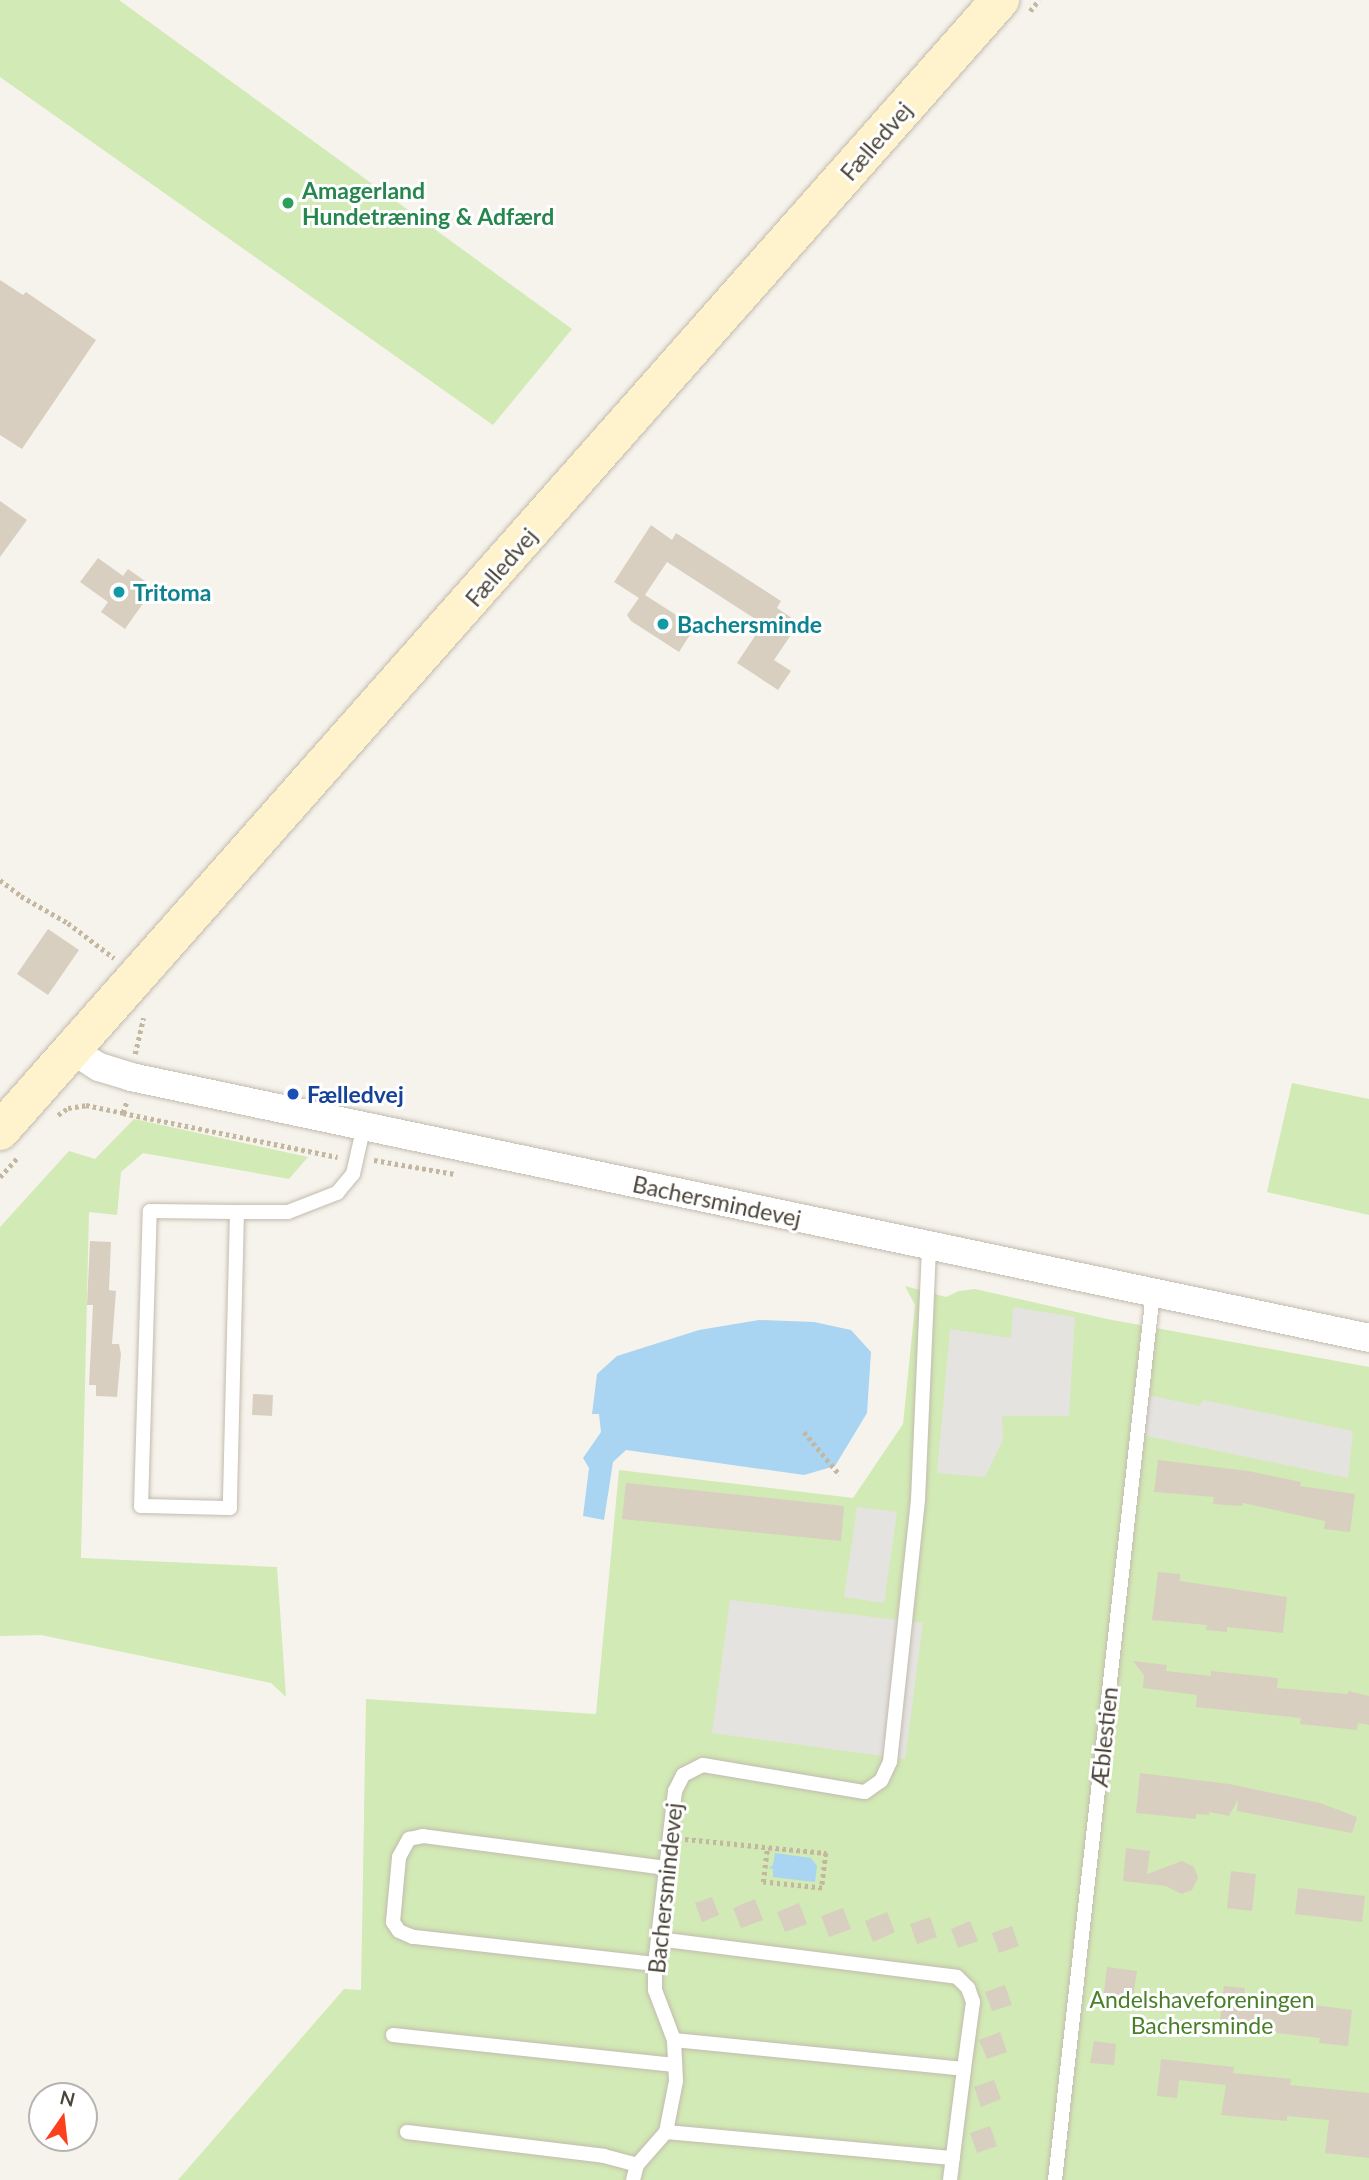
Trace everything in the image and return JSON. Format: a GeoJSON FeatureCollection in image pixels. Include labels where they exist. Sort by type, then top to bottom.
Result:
{"type":"FeatureCollection","features":[{"type":"Feature","properties":{"kind":"street","name":"Fælledvej"},"geometry":{"type":"LineString","coordinates":[[0,1131],[1000,0]]}},
{"type":"Feature","properties":{"kind":"street","name":"Bachersmindevej"},"geometry":{"type":"LineString","coordinates":[[71,1049],[99,1067],[122,1075],[1369,1338]]}},
{"type":"Feature","properties":{"kind":"lane"},"geometry":{"type":"LineString","coordinates":[[237,1212],[230,1508],[141,1506],[150,1211],[288,1212],[337,1193],[353,1174],[364,1125]]}},
{"type":"Feature","properties":{"kind":"lane","name":"Bachersmindevej"},"geometry":{"type":"LineString","coordinates":[[666,2132],[676,2081],[674,2040],[655,1990],[655,1964],[676,1791],[683,1775],[703,1765],[865,1792],[881,1781],[890,1762],[918,1500],[929,1246]]}},
{"type":"Feature","properties":{"kind":"lane","name":"Æblestien"},"geometry":{"type":"LineString","coordinates":[[1055,2180],[1153,1293]]}},
{"type":"Feature","properties":{"kind":"lane"},"geometry":{"type":"LineString","coordinates":[[655,1964],[413,1937],[399,1931],[393,1922],[399,1857],[409,1839],[423,1836],[665,1868]]}},
{"type":"Feature","properties":{"kind":"lane"},"geometry":{"type":"LineString","coordinates":[[658,1939],[957,1977],[968,1988],[973,2002],[950,2180]]}},
{"type":"Feature","properties":{"kind":"lane"},"geometry":{"type":"LineString","coordinates":[[393,2035],[674,2065]]}},
{"type":"Feature","properties":{"kind":"lane"},"geometry":{"type":"LineString","coordinates":[[674,2040],[964,2069]]}},
{"type":"Feature","properties":{"kind":"lane"},"geometry":{"type":"LineString","coordinates":[[407,2132],[604,2156],[637,2165]]}},
{"type":"Feature","properties":{"kind":"lane"},"geometry":{"type":"LineString","coordinates":[[633,2180],[637,2165],[666,2132],[953,2158]]}},
{"type":"Feature","properties":{"kind":"path"},"geometry":{"type":"LineString","coordinates":[[0,880],[21,897],[101,946],[136,977]]}},
{"type":"Feature","properties":{"kind":"path"},"geometry":{"type":"LineString","coordinates":[[804,1432],[840,1475]]}},
{"type":"Feature","properties":{"kind":"path"},"geometry":{"type":"LineString","coordinates":[[670,1837],[826,1853],[822,1888],[763,1882],[766,1847]]}},
{"type":"Feature","properties":{"kind":"green space","name":"Amagerland Hundetræning & Adfærd"},"geometry":{"type":"Polygon","coordinates":[[[0,0],[119,0],[572,329],[493,425],[0,77],[0,0]]]}},
{"type":"Feature","properties":{"kind":"green space"},"geometry":{"type":"Polygon","coordinates":[[[1292,1083],[1369,1099],[1369,1215],[1267,1192],[1292,1083]]]}},
{"type":"Feature","properties":{"kind":"green space"},"geometry":{"type":"Polygon","coordinates":[[[134,1119],[308,1157],[289,1179],[143,1153],[121,1172],[117,1215],[89,1212],[81,1558],[277,1567],[286,1697],[271,1683],[41,1635],[0,1636],[0,1227],[69,1151],[95,1159],[134,1119]]]}},
{"type":"Feature","properties":{"kind":"green space","name":"Andelshaveforeningen Bachersminde"},"geometry":{"type":"Polygon","coordinates":[[[905,1286],[946,1297],[959,1291],[975,1289],[1107,1319],[1369,1367],[1369,2180],[178,2180],[344,1989],[361,1990],[366,1699],[596,1714],[619,1470],[853,1498],[903,1424],[915,1305],[905,1286]]]}},
{"type":"Feature","properties":{"kind":"shaded area"},"geometry":{"type":"Polygon","coordinates":[[[1013,1307],[1075,1317],[1069,1416],[1002,1416],[1003,1440],[985,1477],[937,1473],[950,1329],[1011,1338],[1013,1307]]]}},
{"type":"Feature","properties":{"kind":"shaded area"},"geometry":{"type":"Polygon","coordinates":[[[1147,1395],[1200,1406],[1203,1400],[1353,1431],[1348,1478],[1142,1435],[1147,1395]]]}},
{"type":"Feature","properties":{"kind":"shaded area"},"geometry":{"type":"Polygon","coordinates":[[[857,1507],[897,1512],[884,1603],[844,1597],[857,1507]]]}},
{"type":"Feature","properties":{"kind":"shaded area"},"geometry":{"type":"Polygon","coordinates":[[[730,1600],[923,1623],[905,1759],[712,1733],[730,1600]]]}},
{"type":"Feature","properties":{"kind":"water"},"geometry":{"type":"Polygon","coordinates":[[[759,1320],[814,1322],[851,1330],[871,1352],[867,1413],[835,1466],[804,1475],[626,1450],[613,1462],[604,1520],[583,1516],[589,1468],[583,1458],[601,1432],[599,1414],[592,1414],[597,1374],[617,1356],[699,1330],[759,1320]]]}},
{"type":"Feature","properties":{"kind":"water"},"geometry":{"type":"Polygon","coordinates":[[[775,1853],[811,1858],[817,1866],[815,1882],[773,1877],[773,1869],[769,1868],[773,1865],[775,1853]]]}},
{"type":"Feature","properties":{"kind":"building"},"geometry":{"type":"Polygon","coordinates":[[[0,280],[23,295],[26,292],[96,340],[22,449],[0,435],[0,280]]]}},
{"type":"Feature","properties":{"kind":"building"},"geometry":{"type":"Polygon","coordinates":[[[0,501],[27,520],[0,557],[0,501]]]}},
{"type":"Feature","properties":{"kind":"building"},"geometry":{"type":"Polygon","coordinates":[[[651,525],[672,540],[676,533],[781,601],[777,608],[799,623],[774,660],[791,671],[778,690],[737,663],[763,624],[667,562],[645,595],[695,627],[679,652],[631,621],[627,615],[639,598],[614,582],[651,525]]]}},
{"type":"Feature","properties":{"kind":"building","name":"Tritoma"},"geometry":{"type":"Polygon","coordinates":[[[98,558],[123,576],[128,569],[145,581],[140,589],[149,595],[125,629],[101,612],[108,602],[80,582],[98,558]]]}},
{"type":"Feature","properties":{"kind":"building"},"geometry":{"type":"Polygon","coordinates":[[[48,929],[79,950],[48,995],[17,974],[48,929]]]}},
{"type":"Feature","properties":{"kind":"building"},"geometry":{"type":"Polygon","coordinates":[[[90,1241],[111,1242],[109,1290],[116,1291],[112,1344],[119,1344],[121,1354],[117,1397],[96,1396],[96,1385],[89,1385],[93,1305],[87,1305],[90,1241]]]}},
{"type":"Feature","properties":{"kind":"building"},"geometry":{"type":"Polygon","coordinates":[[[253,1394],[273,1395],[272,1416],[252,1415],[253,1394]]]}},
{"type":"Feature","properties":{"kind":"building"},"geometry":{"type":"Polygon","coordinates":[[[1158,1460],[1248,1471],[1301,1482],[1300,1486],[1355,1494],[1350,1532],[1324,1529],[1325,1521],[1243,1503],[1242,1506],[1213,1504],[1214,1497],[1154,1492],[1158,1460]]]}},
{"type":"Feature","properties":{"kind":"building"},"geometry":{"type":"Polygon","coordinates":[[[626,1483],[844,1506],[841,1541],[622,1519],[626,1483]]]}},
{"type":"Feature","properties":{"kind":"building"},"geometry":{"type":"Polygon","coordinates":[[[1158,1572],[1180,1574],[1180,1581],[1287,1597],[1283,1633],[1227,1627],[1227,1632],[1206,1630],[1207,1625],[1152,1620],[1158,1572]]]}},
{"type":"Feature","properties":{"kind":"building"},"geometry":{"type":"Polygon","coordinates":[[[1133,1661],[1167,1665],[1166,1671],[1211,1676],[1211,1671],[1278,1678],[1277,1688],[1348,1694],[1348,1691],[1369,1696],[1369,1725],[1358,1723],[1357,1730],[1300,1724],[1301,1718],[1196,1707],[1197,1695],[1143,1688],[1144,1675],[1133,1661]]]}},
{"type":"Feature","properties":{"kind":"building"},"geometry":{"type":"Polygon","coordinates":[[[1140,1773],[1229,1784],[1320,1803],[1357,1817],[1352,1833],[1237,1811],[1238,1799],[1229,1816],[1209,1812],[1209,1815],[1196,1814],[1196,1819],[1136,1813],[1140,1773]]]}},
{"type":"Feature","properties":{"kind":"building"},"geometry":{"type":"Polygon","coordinates":[[[1126,1848],[1150,1851],[1147,1874],[1182,1861],[1194,1867],[1198,1878],[1192,1890],[1181,1894],[1166,1886],[1123,1881],[1126,1848]]]}},
{"type":"Feature","properties":{"kind":"building"},"geometry":{"type":"Polygon","coordinates":[[[1231,1871],[1256,1874],[1252,1911],[1227,1908],[1231,1871]]]}},
{"type":"Feature","properties":{"kind":"building"},"geometry":{"type":"Polygon","coordinates":[[[1298,1888],[1365,1896],[1362,1922],[1295,1914],[1298,1888]]]}},
{"type":"Feature","properties":{"kind":"building"},"geometry":{"type":"Polygon","coordinates":[[[712,1897],[719,1915],[702,1922],[695,1903],[712,1897]]]}},
{"type":"Feature","properties":{"kind":"building"},"geometry":{"type":"Polygon","coordinates":[[[755,1899],[763,1920],[741,1928],[733,1908],[755,1899]]]}},
{"type":"Feature","properties":{"kind":"building"},"geometry":{"type":"Polygon","coordinates":[[[799,1903],[807,1924],[785,1932],[777,1912],[799,1903]]]}},
{"type":"Feature","properties":{"kind":"building"},"geometry":{"type":"Polygon","coordinates":[[[843,1908],[851,1929],[829,1937],[821,1916],[843,1908]]]}},
{"type":"Feature","properties":{"kind":"building"},"geometry":{"type":"Polygon","coordinates":[[[887,1912],[895,1932],[873,1942],[865,1921],[887,1912]]]}},
{"type":"Feature","properties":{"kind":"building"},"geometry":{"type":"Polygon","coordinates":[[[930,1917],[937,1937],[917,1944],[910,1924],[930,1917]]]}},
{"type":"Feature","properties":{"kind":"building"},"geometry":{"type":"Polygon","coordinates":[[[970,1921],[978,1941],[958,1948],[951,1929],[970,1921]]]}},
{"type":"Feature","properties":{"kind":"building"},"geometry":{"type":"Polygon","coordinates":[[[1012,1926],[1019,1946],[999,1953],[992,1933],[1012,1926]]]}},
{"type":"Feature","properties":{"kind":"building"},"geometry":{"type":"Polygon","coordinates":[[[1107,1967],[1137,1971],[1133,1997],[1104,1993],[1107,1967]]]}},
{"type":"Feature","properties":{"kind":"building"},"geometry":{"type":"Polygon","coordinates":[[[1005,1985],[1012,2005],[992,2011],[985,1992],[1005,1985]]]}},
{"type":"Feature","properties":{"kind":"building"},"geometry":{"type":"Polygon","coordinates":[[[1224,1986],[1245,1988],[1244,1996],[1352,2010],[1348,2046],[1319,2043],[1320,2038],[1241,2029],[1240,2032],[1219,2030],[1224,1986]]]}},
{"type":"Feature","properties":{"kind":"building"},"geometry":{"type":"Polygon","coordinates":[[[1000,2032],[1007,2052],[987,2059],[979,2040],[1000,2032]]]}},
{"type":"Feature","properties":{"kind":"building"},"geometry":{"type":"Polygon","coordinates":[[[1094,2041],[1116,2044],[1114,2065],[1090,2063],[1094,2041]]]}},
{"type":"Feature","properties":{"kind":"building"},"geometry":{"type":"Polygon","coordinates":[[[1161,2059],[1234,2067],[1233,2073],[1291,2079],[1290,2085],[1369,2093],[1369,2158],[1325,2153],[1329,2120],[1287,2116],[1287,2121],[1221,2115],[1226,2085],[1179,2080],[1177,2098],[1157,2096],[1161,2059]]]}},
{"type":"Feature","properties":{"kind":"building"},"geometry":{"type":"Polygon","coordinates":[[[994,2080],[1001,2099],[981,2107],[974,2087],[994,2080]]]}},
{"type":"Feature","properties":{"kind":"building"},"geometry":{"type":"Polygon","coordinates":[[[990,2126],[997,2146],[977,2153],[970,2133],[990,2126]]]}},
{"type":"Feature","properties":{"kind":"place","name":"Amagerland Hundetræning & Adfærd"},"geometry":{"type":"Point","coordinates":[288,203]}},
{"type":"Feature","properties":{"kind":"place","name":"Tritoma"},"geometry":{"type":"Point","coordinates":[119,592]}},
{"type":"Feature","properties":{"kind":"place","name":"Bachersminde"},"geometry":{"type":"Point","coordinates":[663,624]}},
{"type":"Feature","properties":{"kind":"place","name":"Fælledvej"},"geometry":{"type":"Point","coordinates":[293,1094]}}]}
